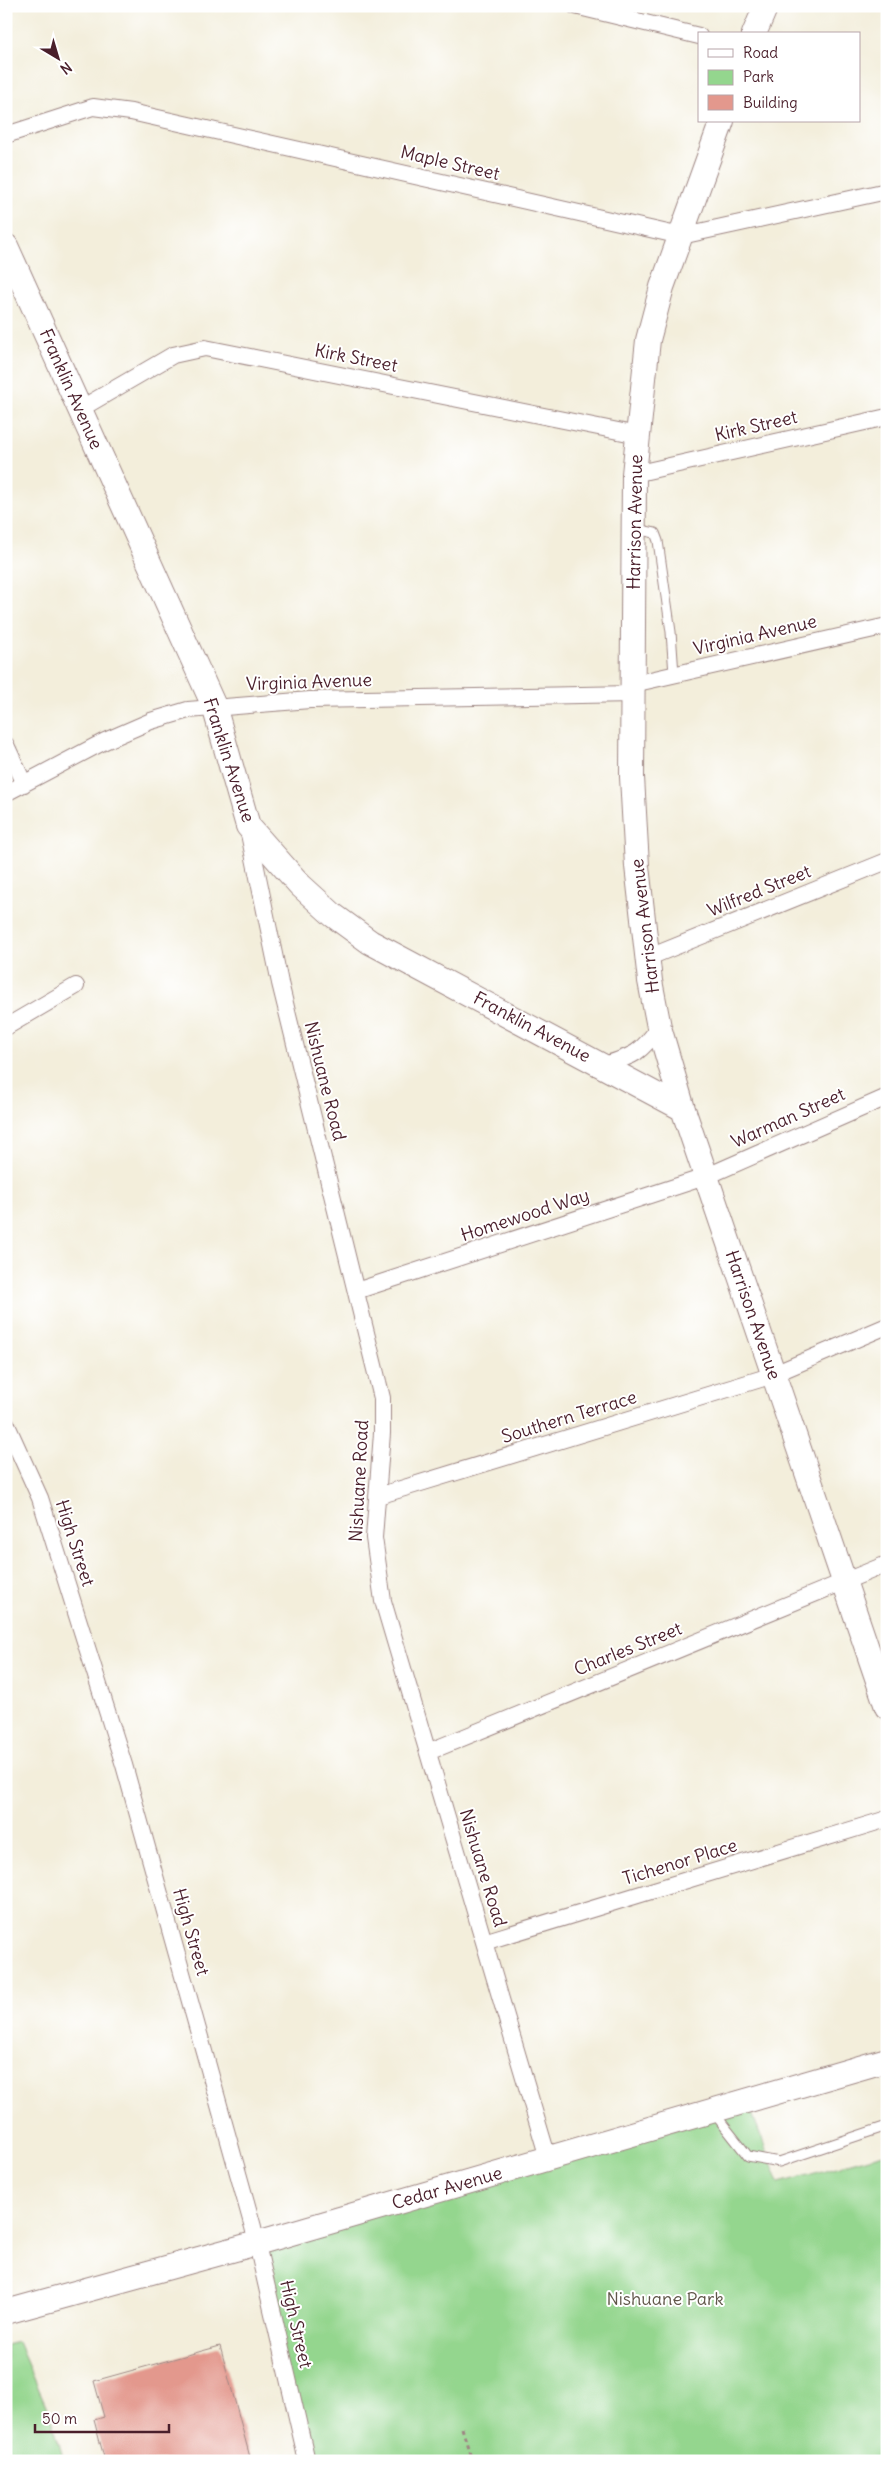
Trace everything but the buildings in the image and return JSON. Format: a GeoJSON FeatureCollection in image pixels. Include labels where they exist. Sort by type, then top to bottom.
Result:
{"type":"FeatureCollection","features":[{"type":"Feature","properties":{"kind":"street"},"geometry":{"type":"LineString","coordinates":[[575,6],[698,36]]}},
{"type":"Feature","properties":{"kind":"street"},"geometry":{"type":"LineString","coordinates":[[755,32],[770,7]]}},
{"type":"Feature","properties":{"kind":"street","name":"Maple Street"},"geometry":{"type":"LineString","coordinates":[[6,135],[93,107],[132,112],[681,236],[887,191]]}},
{"type":"Feature","properties":{"kind":"street","name":"Harrison Avenue"},"geometry":{"type":"LineString","coordinates":[[722,122],[662,287],[648,340],[634,474],[632,777],[637,866],[647,958],[659,1027],[683,1108],[887,1707]]}},
{"type":"Feature","properties":{"kind":"street","name":"Franklin Avenue"},"geometry":{"type":"LineString","coordinates":[[6,246],[214,706],[248,826],[300,885],[333,915],[370,942],[683,1108]]}},
{"type":"Feature","properties":{"kind":"street","name":"Kirk Street"},"geometry":{"type":"LineString","coordinates":[[80,410],[173,355],[205,348],[638,435]]}},
{"type":"Feature","properties":{"kind":"street","name":"Kirk Street"},"geometry":{"type":"LineString","coordinates":[[634,474],[887,417]]}},
{"type":"Feature","properties":{"kind":"street","name":"Virginia Avenue"},"geometry":{"type":"LineString","coordinates":[[6,793],[105,741],[152,721],[188,710],[214,706],[310,700],[633,689],[674,674],[887,626]]}},
{"type":"Feature","properties":{"kind":"street"},"geometry":{"type":"LineString","coordinates":[[6,745],[24,784]]}},
{"type":"Feature","properties":{"kind":"street","name":"Nishuane Road"},"geometry":{"type":"LineString","coordinates":[[248,826],[280,983],[382,1398],[382,1432],[374,1538],[382,1601],[548,2158]]}},
{"type":"Feature","properties":{"kind":"street","name":"Wilfred Street"},"geometry":{"type":"LineString","coordinates":[[647,958],[887,860]]}},
{"type":"Feature","properties":{"kind":"street"},"geometry":{"type":"LineString","coordinates":[[6,1027],[76,986]]}},
{"type":"Feature","properties":{"kind":"street"},"geometry":{"type":"LineString","coordinates":[[604,1065],[628,1058],[646,1047],[659,1027]]}},
{"type":"Feature","properties":{"kind":"street","name":"Warman Street"},"geometry":{"type":"LineString","coordinates":[[705,1177],[887,1096]]}},
{"type":"Feature","properties":{"kind":"street","name":"Homewood Way"},"geometry":{"type":"LineString","coordinates":[[356,1291],[705,1177]]}},
{"type":"Feature","properties":{"kind":"street","name":"Southern Terrace"},"geometry":{"type":"LineString","coordinates":[[378,1496],[773,1375],[887,1326]]}},
{"type":"Feature","properties":{"kind":"street","name":"High Street"},"geometry":{"type":"LineString","coordinates":[[6,1423],[40,1498],[124,1765],[257,2243],[307,2461]]}},
{"type":"Feature","properties":{"kind":"street","name":"Charles Street"},"geometry":{"type":"LineString","coordinates":[[428,1752],[887,1564]]}},
{"type":"Feature","properties":{"kind":"street","name":"Tichenor Place"},"geometry":{"type":"LineString","coordinates":[[484,1942],[887,1819]]}},
{"type":"Feature","properties":{"kind":"street","name":"Cedar Avenue"},"geometry":{"type":"LineString","coordinates":[[6,2312],[257,2243],[887,2060]]}},
{"type":"Feature","properties":{"kind":"lane"},"geometry":{"type":"LineString","coordinates":[[633,529],[655,533],[658,541],[671,632],[674,674]]}},
{"type":"Feature","properties":{"kind":"lane"},"geometry":{"type":"LineString","coordinates":[[712,2110],[748,2156],[779,2162],[887,2126]]}},
{"type":"Feature","properties":{"kind":"path"},"geometry":{"type":"LineString","coordinates":[[462,2428],[472,2461]]}},
{"type":"Feature","properties":{"kind":"green space","name":"Nishuane Park"},"geometry":{"type":"Polygon","coordinates":[[[750,2108],[779,2183],[887,2153],[887,2461],[305,2461],[257,2243],[750,2108]]]}},
{"type":"Feature","properties":{"kind":"green space"},"geometry":{"type":"Polygon","coordinates":[[[18,2342],[52,2419],[64,2461],[6,2461],[6,2345],[18,2342]]]}}]}
